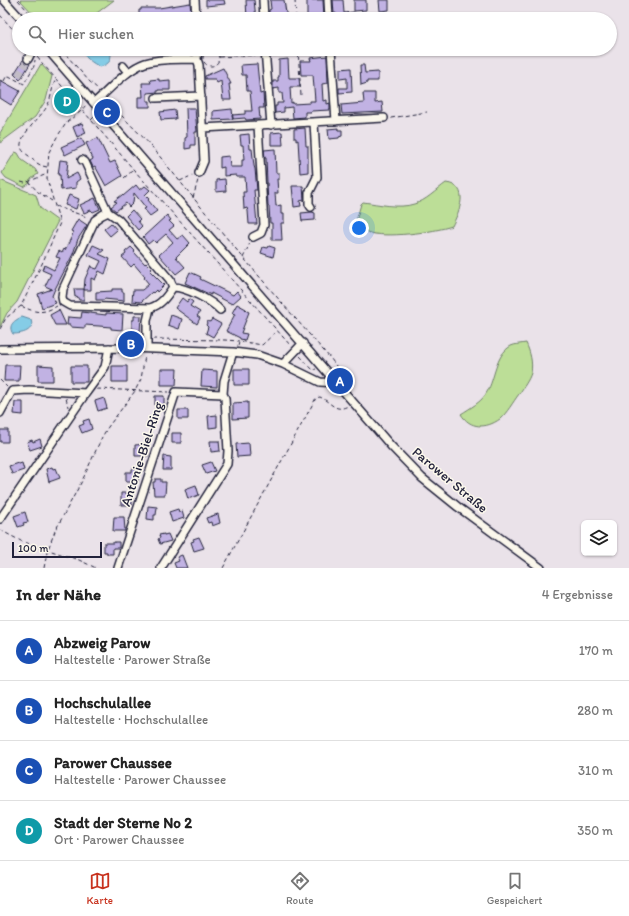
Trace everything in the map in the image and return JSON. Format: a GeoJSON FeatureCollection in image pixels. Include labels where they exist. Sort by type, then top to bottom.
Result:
{"type":"FeatureCollection","features":[{"type":"Feature","properties":{"kind":"street"},"geometry":{"type":"LineString","coordinates":[[4,0],[15,12]]}},
{"type":"Feature","properties":{"kind":"street"},"geometry":{"type":"LineString","coordinates":[[195,0],[196,12]]}},
{"type":"Feature","properties":{"kind":"street"},"geometry":{"type":"LineString","coordinates":[[263,0],[264,12]]}},
{"type":"Feature","properties":{"kind":"street"},"geometry":{"type":"LineString","coordinates":[[328,0],[329,12]]}},
{"type":"Feature","properties":{"kind":"street","name":"Parower Straße"},"geometry":{"type":"LineString","coordinates":[[53,56],[304,343],[336,383],[391,446],[422,478],[458,507],[541,568]]}},
{"type":"Feature","properties":{"kind":"street"},"geometry":{"type":"LineString","coordinates":[[197,56],[204,161],[199,173]]}},
{"type":"Feature","properties":{"kind":"street"},"geometry":{"type":"LineString","coordinates":[[266,56],[271,124]]}},
{"type":"Feature","properties":{"kind":"street"},"geometry":{"type":"LineString","coordinates":[[332,56],[336,121]]}},
{"type":"Feature","properties":{"kind":"street"},"geometry":{"type":"LineString","coordinates":[[94,103],[107,97],[128,72],[140,65],[148,62],[197,59]]}},
{"type":"Feature","properties":{"kind":"street"},"geometry":{"type":"LineString","coordinates":[[123,66],[128,72]]}},
{"type":"Feature","properties":{"kind":"street"},"geometry":{"type":"LineString","coordinates":[[156,98],[201,96]]}},
{"type":"Feature","properties":{"kind":"street"},"geometry":{"type":"LineString","coordinates":[[202,128],[384,118]]}},
{"type":"Feature","properties":{"kind":"street"},"geometry":{"type":"LineString","coordinates":[[310,207],[309,193],[317,177],[314,122]]}},
{"type":"Feature","properties":{"kind":"street"},"geometry":{"type":"LineString","coordinates":[[253,237],[261,233],[264,225],[258,125]]}},
{"type":"Feature","properties":{"kind":"street"},"geometry":{"type":"LineString","coordinates":[[82,160],[85,162],[108,212],[118,219],[152,258],[170,280],[173,287]]}},
{"type":"Feature","properties":{"kind":"street"},"geometry":{"type":"LineString","coordinates":[[108,212],[95,220],[63,289],[63,302],[70,306],[150,308],[156,307],[163,301],[173,287]]}},
{"type":"Feature","properties":{"kind":"street"},"geometry":{"type":"LineString","coordinates":[[173,287],[181,288],[198,296],[216,305],[220,310]]}},
{"type":"Feature","properties":{"kind":"street"},"geometry":{"type":"LineString","coordinates":[[146,351],[147,321],[150,308]]}},
{"type":"Feature","properties":{"kind":"street"},"geometry":{"type":"LineString","coordinates":[[283,364],[304,343]]}},
{"type":"Feature","properties":{"kind":"street"},"geometry":{"type":"LineString","coordinates":[[0,348],[109,348],[146,351],[235,352],[257,355],[283,364],[320,382],[336,383]]}},
{"type":"Feature","properties":{"kind":"street"},"geometry":{"type":"LineString","coordinates":[[0,519],[105,367],[109,348]]}},
{"type":"Feature","properties":{"kind":"street"},"geometry":{"type":"LineString","coordinates":[[161,568],[228,462],[225,398],[223,394],[224,381],[235,352]]}},
{"type":"Feature","properties":{"kind":"street"},"geometry":{"type":"LineString","coordinates":[[0,413],[12,391],[89,390]]}},
{"type":"Feature","properties":{"kind":"street","name":"Antonie-Biel-Ring"},"geometry":{"type":"LineString","coordinates":[[118,568],[176,392],[223,394]]}},
{"type":"Feature","properties":{"kind":"path"},"geometry":{"type":"LineString","coordinates":[[18,0],[29,12]]}},
{"type":"Feature","properties":{"kind":"path"},"geometry":{"type":"LineString","coordinates":[[295,0],[296,12]]}},
{"type":"Feature","properties":{"kind":"path"},"geometry":{"type":"LineString","coordinates":[[0,15],[12,28]]}},
{"type":"Feature","properties":{"kind":"path"},"geometry":{"type":"LineString","coordinates":[[4,81],[6,77],[9,76],[24,84],[34,66],[36,56]]}},
{"type":"Feature","properties":{"kind":"path"},"geometry":{"type":"LineString","coordinates":[[37,56],[134,170],[295,351]]}},
{"type":"Feature","properties":{"kind":"path"},"geometry":{"type":"LineString","coordinates":[[67,56],[89,81],[107,97],[120,115],[156,152],[179,182],[243,258],[334,362],[342,373],[349,387]]}},
{"type":"Feature","properties":{"kind":"path"},"geometry":{"type":"LineString","coordinates":[[205,56],[205,62],[211,65],[216,64],[219,57],[231,56]]}},
{"type":"Feature","properties":{"kind":"path"},"geometry":{"type":"LineString","coordinates":[[298,56],[301,96]]}},
{"type":"Feature","properties":{"kind":"path"},"geometry":{"type":"LineString","coordinates":[[47,168],[41,166],[33,160],[20,145],[31,125],[47,106],[56,78]]}},
{"type":"Feature","properties":{"kind":"path"},"geometry":{"type":"LineString","coordinates":[[0,329],[6,318],[21,306],[60,223],[47,183],[49,152],[67,122],[82,109]]}},
{"type":"Feature","properties":{"kind":"path"},"geometry":{"type":"LineString","coordinates":[[384,118],[397,118],[428,112]]}},
{"type":"Feature","properties":{"kind":"path"},"geometry":{"type":"LineString","coordinates":[[124,178],[134,170]]}},
{"type":"Feature","properties":{"kind":"path"},"geometry":{"type":"LineString","coordinates":[[179,182],[199,173]]}},
{"type":"Feature","properties":{"kind":"path"},"geometry":{"type":"LineString","coordinates":[[193,198],[199,173]]}},
{"type":"Feature","properties":{"kind":"path"},"geometry":{"type":"LineString","coordinates":[[21,182],[47,174]]}},
{"type":"Feature","properties":{"kind":"path"},"geometry":{"type":"LineString","coordinates":[[28,181],[38,192],[53,201]]}},
{"type":"Feature","properties":{"kind":"path"},"geometry":{"type":"LineString","coordinates":[[55,206],[87,217]]}},
{"type":"Feature","properties":{"kind":"path"},"geometry":{"type":"LineString","coordinates":[[243,258],[253,237]]}},
{"type":"Feature","properties":{"kind":"path"},"geometry":{"type":"LineString","coordinates":[[21,306],[36,312],[44,312],[63,302]]}},
{"type":"Feature","properties":{"kind":"path"},"geometry":{"type":"LineString","coordinates":[[147,339],[220,339],[262,345],[278,331]]}},
{"type":"Feature","properties":{"kind":"path"},"geometry":{"type":"LineString","coordinates":[[235,352],[239,341]]}},
{"type":"Feature","properties":{"kind":"path"},"geometry":{"type":"LineString","coordinates":[[44,568],[48,549],[102,437],[136,391],[142,379],[146,351]]}},
{"type":"Feature","properties":{"kind":"path"},"geometry":{"type":"LineString","coordinates":[[0,380],[12,391]]}},
{"type":"Feature","properties":{"kind":"path"},"geometry":{"type":"LineString","coordinates":[[89,390],[176,392]]}},
{"type":"Feature","properties":{"kind":"path"},"geometry":{"type":"LineString","coordinates":[[65,391],[70,413],[72,414]]}},
{"type":"Feature","properties":{"kind":"path"},"geometry":{"type":"LineString","coordinates":[[223,568],[316,398],[320,397],[333,406],[341,409],[354,402]]}},
{"type":"Feature","properties":{"kind":"path"},"geometry":{"type":"LineString","coordinates":[[0,530],[21,540],[96,568]]}},
{"type":"Feature","properties":{"kind":"green space"},"geometry":{"type":"Polygon","coordinates":[[[20,0],[114,0],[98,12],[31,12],[20,0]]]}},
{"type":"Feature","properties":{"kind":"green space"},"geometry":{"type":"Polygon","coordinates":[[[41,64],[52,76],[46,100],[35,117],[0,143],[0,133],[41,64]]]}},
{"type":"Feature","properties":{"kind":"green space"},"geometry":{"type":"Polygon","coordinates":[[[15,152],[18,153],[22,160],[35,169],[38,174],[24,187],[6,178],[2,173],[15,152]]]}},
{"type":"Feature","properties":{"kind":"green space"},"geometry":{"type":"Polygon","coordinates":[[[0,180],[36,195],[40,208],[58,221],[17,302],[7,313],[0,327],[0,180]]]}},
{"type":"Feature","properties":{"kind":"green space"},"geometry":{"type":"Polygon","coordinates":[[[446,183],[454,185],[461,194],[460,207],[452,226],[409,234],[385,235],[367,232],[360,228],[356,221],[363,202],[389,206],[402,206],[418,203],[446,183]]]}},
{"type":"Feature","properties":{"kind":"green space"},"geometry":{"type":"Polygon","coordinates":[[[526,343],[531,357],[531,373],[526,384],[508,411],[500,419],[489,425],[479,426],[469,423],[461,414],[485,396],[490,387],[498,361],[502,355],[511,346],[526,343]]]}},
{"type":"Feature","properties":{"kind":"water"},"geometry":{"type":"Polygon","coordinates":[[[85,56],[110,56],[110,61],[100,67],[85,56]]]}},
{"type":"Feature","properties":{"kind":"water"},"geometry":{"type":"Polygon","coordinates":[[[22,317],[31,320],[31,327],[27,331],[13,334],[11,331],[11,325],[14,321],[22,317]]]}},
{"type":"Feature","properties":{"kind":"building"},"geometry":{"type":"Polygon","coordinates":[[[206,0],[224,0],[225,4],[206,6],[206,0]]]}},
{"type":"Feature","properties":{"kind":"building"},"geometry":{"type":"Polygon","coordinates":[[[246,0],[254,0],[255,12],[247,12],[246,0]]]}},
{"type":"Feature","properties":{"kind":"building"},"geometry":{"type":"Polygon","coordinates":[[[270,0],[284,0],[286,12],[269,12],[271,9],[270,0]]]}},
{"type":"Feature","properties":{"kind":"building"},"geometry":{"type":"Polygon","coordinates":[[[307,0],[323,0],[324,12],[307,12],[307,0]]]}},
{"type":"Feature","properties":{"kind":"building"},"geometry":{"type":"Polygon","coordinates":[[[333,0],[343,0],[344,12],[334,12],[333,0]]]}},
{"type":"Feature","properties":{"kind":"building"},"geometry":{"type":"Polygon","coordinates":[[[354,0],[366,0],[366,10],[354,11],[354,0]]]}},
{"type":"Feature","properties":{"kind":"building"},"geometry":{"type":"Polygon","coordinates":[[[379,0],[389,0],[389,10],[380,11],[379,0]]]}},
{"type":"Feature","properties":{"kind":"building"},"geometry":{"type":"Polygon","coordinates":[[[190,3],[191,12],[139,12],[141,8],[159,8],[190,3]]]}},
{"type":"Feature","properties":{"kind":"building"},"geometry":{"type":"Polygon","coordinates":[[[327,56],[328,83],[322,84],[323,101],[327,100],[327,104],[330,103],[330,110],[305,112],[305,117],[293,118],[292,107],[284,108],[284,112],[275,113],[275,106],[277,106],[277,103],[283,103],[282,93],[279,93],[279,88],[273,89],[273,81],[278,81],[279,77],[279,60],[288,59],[289,78],[299,78],[300,87],[290,87],[291,103],[310,103],[310,101],[315,101],[313,75],[301,75],[300,61],[311,61],[310,58],[327,56]]]}},
{"type":"Feature","properties":{"kind":"building"},"geometry":{"type":"Polygon","coordinates":[[[23,60],[25,63],[30,64],[20,80],[14,74],[23,60]]]}},
{"type":"Feature","properties":{"kind":"building"},"geometry":{"type":"Polygon","coordinates":[[[257,64],[260,94],[263,93],[264,108],[259,108],[260,119],[233,119],[232,115],[245,114],[245,111],[252,111],[250,91],[247,91],[246,75],[242,75],[241,65],[257,64]]]}},
{"type":"Feature","properties":{"kind":"building"},"geometry":{"type":"Polygon","coordinates":[[[360,65],[364,65],[365,73],[378,72],[378,81],[367,81],[367,83],[361,85],[360,65]]]}},
{"type":"Feature","properties":{"kind":"building"},"geometry":{"type":"Polygon","coordinates":[[[223,68],[231,84],[229,84],[231,100],[223,100],[221,81],[217,83],[215,79],[205,79],[205,76],[223,68]]]}},
{"type":"Feature","properties":{"kind":"building"},"geometry":{"type":"Polygon","coordinates":[[[351,68],[352,92],[339,93],[339,88],[347,88],[347,78],[340,79],[340,69],[351,68]]]}},
{"type":"Feature","properties":{"kind":"building"},"geometry":{"type":"Polygon","coordinates":[[[159,79],[159,81],[170,80],[170,90],[158,90],[158,92],[147,93],[147,101],[150,101],[150,107],[138,107],[138,97],[143,97],[142,83],[151,83],[150,80],[159,79]]]}},
{"type":"Feature","properties":{"kind":"building"},"geometry":{"type":"Polygon","coordinates":[[[0,80],[20,91],[11,105],[0,98],[0,80]]]}},
{"type":"Feature","properties":{"kind":"building"},"geometry":{"type":"Polygon","coordinates":[[[363,93],[375,93],[375,103],[382,102],[383,112],[342,114],[341,105],[364,103],[363,93]]]}},
{"type":"Feature","properties":{"kind":"building"},"geometry":{"type":"Polygon","coordinates":[[[186,108],[195,108],[197,132],[195,132],[195,145],[191,145],[191,148],[185,149],[185,138],[187,137],[186,108]]]}},
{"type":"Feature","properties":{"kind":"building"},"geometry":{"type":"Polygon","coordinates":[[[232,109],[233,119],[213,120],[213,111],[232,109]]]}},
{"type":"Feature","properties":{"kind":"building"},"geometry":{"type":"Polygon","coordinates":[[[175,110],[176,119],[161,120],[160,112],[175,110]]]}},
{"type":"Feature","properties":{"kind":"building"},"geometry":{"type":"Polygon","coordinates":[[[82,123],[86,133],[77,137],[73,127],[82,123]]]}},
{"type":"Feature","properties":{"kind":"building"},"geometry":{"type":"Polygon","coordinates":[[[305,128],[306,146],[308,146],[308,172],[300,173],[298,140],[296,141],[296,138],[294,138],[294,129],[305,128]]]}},
{"type":"Feature","properties":{"kind":"building"},"geometry":{"type":"Polygon","coordinates":[[[338,128],[338,130],[342,130],[342,136],[339,138],[329,139],[328,129],[338,128]]]}},
{"type":"Feature","properties":{"kind":"building"},"geometry":{"type":"Polygon","coordinates":[[[282,132],[283,145],[271,145],[271,133],[282,132]]]}},
{"type":"Feature","properties":{"kind":"building"},"geometry":{"type":"Polygon","coordinates":[[[249,134],[257,190],[254,190],[257,224],[249,224],[247,208],[244,209],[243,192],[246,192],[245,177],[237,177],[236,175],[224,176],[224,167],[220,168],[220,157],[229,156],[230,167],[242,167],[242,160],[244,160],[243,145],[241,145],[240,135],[249,134]]]}},
{"type":"Feature","properties":{"kind":"building"},"geometry":{"type":"Polygon","coordinates":[[[81,138],[85,145],[65,155],[61,147],[81,138]]]}},
{"type":"Feature","properties":{"kind":"building"},"geometry":{"type":"Polygon","coordinates":[[[98,138],[110,163],[115,161],[122,176],[106,186],[95,166],[93,167],[90,161],[93,159],[86,143],[98,138]]]}},
{"type":"Feature","properties":{"kind":"building"},"geometry":{"type":"Polygon","coordinates":[[[275,149],[276,173],[279,173],[279,179],[277,179],[278,193],[275,193],[276,206],[281,205],[281,214],[284,214],[284,223],[281,223],[282,240],[272,240],[272,223],[270,223],[268,206],[266,158],[264,150],[275,149]]]}},
{"type":"Feature","properties":{"kind":"building"},"geometry":{"type":"Polygon","coordinates":[[[60,160],[68,161],[66,179],[77,173],[80,179],[76,182],[76,188],[61,190],[60,175],[58,175],[60,160]]]}},
{"type":"Feature","properties":{"kind":"building"},"geometry":{"type":"Polygon","coordinates":[[[225,179],[226,191],[216,192],[216,180],[225,179]]]}},
{"type":"Feature","properties":{"kind":"building"},"geometry":{"type":"Polygon","coordinates":[[[136,185],[140,190],[145,186],[150,190],[145,195],[157,211],[150,216],[144,209],[146,208],[134,193],[133,203],[129,207],[126,203],[116,211],[111,207],[117,202],[114,201],[122,195],[123,196],[136,185]]]}},
{"type":"Feature","properties":{"kind":"building"},"geometry":{"type":"Polygon","coordinates":[[[292,186],[303,186],[304,200],[300,201],[301,206],[294,207],[292,186]]]}},
{"type":"Feature","properties":{"kind":"building"},"geometry":{"type":"Polygon","coordinates":[[[69,195],[79,199],[76,209],[65,205],[69,195]]]}},
{"type":"Feature","properties":{"kind":"building"},"geometry":{"type":"Polygon","coordinates":[[[95,198],[100,209],[93,212],[91,210],[84,213],[80,205],[95,198]]]}},
{"type":"Feature","properties":{"kind":"building"},"geometry":{"type":"Polygon","coordinates":[[[132,210],[140,219],[138,221],[142,226],[138,230],[126,216],[132,210]]]}},
{"type":"Feature","properties":{"kind":"building"},"geometry":{"type":"Polygon","coordinates":[[[301,213],[315,213],[315,220],[302,221],[301,213]]]}},
{"type":"Feature","properties":{"kind":"building"},"geometry":{"type":"Polygon","coordinates":[[[167,215],[171,220],[169,221],[174,226],[169,230],[177,239],[183,235],[190,243],[176,257],[185,267],[176,274],[159,255],[173,242],[166,234],[156,243],[153,240],[148,244],[143,237],[167,215]]]}},
{"type":"Feature","properties":{"kind":"building"},"geometry":{"type":"Polygon","coordinates":[[[78,219],[87,225],[78,239],[73,254],[52,296],[56,303],[42,308],[38,294],[52,289],[45,286],[51,274],[42,270],[44,265],[54,270],[60,258],[56,257],[59,251],[62,253],[64,249],[65,250],[72,236],[73,232],[71,231],[78,219]]]}},
{"type":"Feature","properties":{"kind":"building"},"geometry":{"type":"Polygon","coordinates":[[[111,223],[117,230],[110,236],[104,229],[111,223]]]}},
{"type":"Feature","properties":{"kind":"building"},"geometry":{"type":"Polygon","coordinates":[[[93,245],[104,250],[99,254],[110,259],[105,274],[99,271],[95,280],[91,278],[91,290],[84,290],[85,279],[91,265],[91,267],[97,269],[101,261],[88,255],[93,245]]]}},
{"type":"Feature","properties":{"kind":"building"},"geometry":{"type":"Polygon","coordinates":[[[269,246],[275,248],[273,257],[261,253],[263,247],[268,248],[269,246]]]}},
{"type":"Feature","properties":{"kind":"building"},"geometry":{"type":"Polygon","coordinates":[[[131,247],[145,264],[146,263],[152,269],[150,271],[164,285],[157,292],[156,290],[153,293],[152,292],[141,302],[132,301],[133,290],[142,290],[149,284],[134,264],[131,267],[122,257],[131,247]]]}},
{"type":"Feature","properties":{"kind":"building"},"geometry":{"type":"Polygon","coordinates":[[[190,272],[201,277],[200,279],[233,295],[237,291],[241,296],[232,304],[211,293],[211,295],[185,283],[190,272]]]}},
{"type":"Feature","properties":{"kind":"building"},"geometry":{"type":"Polygon","coordinates":[[[74,289],[84,289],[84,300],[79,300],[77,296],[75,297],[74,289]]]}},
{"type":"Feature","properties":{"kind":"building"},"geometry":{"type":"Polygon","coordinates":[[[112,289],[122,289],[122,292],[124,292],[124,301],[104,299],[96,300],[96,292],[112,291],[112,289]]]}},
{"type":"Feature","properties":{"kind":"building"},"geometry":{"type":"Polygon","coordinates":[[[182,298],[187,302],[189,299],[193,302],[190,306],[200,312],[197,316],[200,318],[197,324],[175,308],[182,298]]]}},
{"type":"Feature","properties":{"kind":"building"},"geometry":{"type":"Polygon","coordinates":[[[237,304],[249,312],[241,333],[247,334],[245,340],[240,339],[226,331],[235,314],[232,313],[237,304]]]}},
{"type":"Feature","properties":{"kind":"building"},"geometry":{"type":"Polygon","coordinates":[[[59,310],[66,325],[55,325],[50,315],[59,310]]]}},
{"type":"Feature","properties":{"kind":"building"},"geometry":{"type":"Polygon","coordinates":[[[82,312],[106,315],[106,313],[123,314],[122,330],[111,329],[111,327],[85,325],[85,328],[70,327],[70,325],[67,325],[68,317],[81,318],[82,312]]]}},
{"type":"Feature","properties":{"kind":"building"},"geometry":{"type":"Polygon","coordinates":[[[171,315],[182,319],[179,329],[168,325],[171,315]]]}},
{"type":"Feature","properties":{"kind":"building"},"geometry":{"type":"Polygon","coordinates":[[[134,316],[141,316],[140,333],[135,333],[135,329],[132,329],[132,320],[134,320],[134,316]]]}},
{"type":"Feature","properties":{"kind":"building"},"geometry":{"type":"Polygon","coordinates":[[[212,319],[221,324],[213,337],[206,333],[208,327],[206,325],[208,321],[210,322],[212,319]]]}},
{"type":"Feature","properties":{"kind":"building"},"geometry":{"type":"Polygon","coordinates":[[[5,365],[20,365],[19,381],[4,381],[5,365]]]}},
{"type":"Feature","properties":{"kind":"building"},"geometry":{"type":"Polygon","coordinates":[[[38,365],[53,366],[53,381],[38,381],[38,365]]]}},
{"type":"Feature","properties":{"kind":"building"},"geometry":{"type":"Polygon","coordinates":[[[71,366],[87,366],[87,382],[71,382],[71,366]]]}},
{"type":"Feature","properties":{"kind":"building"},"geometry":{"type":"Polygon","coordinates":[[[112,366],[127,366],[127,382],[112,382],[112,366]]]}},
{"type":"Feature","properties":{"kind":"building"},"geometry":{"type":"Polygon","coordinates":[[[161,369],[177,369],[176,385],[161,385],[161,369]]]}},
{"type":"Feature","properties":{"kind":"building"},"geometry":{"type":"Polygon","coordinates":[[[234,369],[249,369],[249,385],[234,385],[234,369]]]}},
{"type":"Feature","properties":{"kind":"building"},"geometry":{"type":"Polygon","coordinates":[[[202,370],[217,371],[217,387],[201,386],[202,370]]]}},
{"type":"Feature","properties":{"kind":"building"},"geometry":{"type":"Polygon","coordinates":[[[155,396],[164,396],[164,405],[155,405],[155,396]]]}},
{"type":"Feature","properties":{"kind":"building"},"geometry":{"type":"Polygon","coordinates":[[[104,398],[107,408],[98,411],[95,401],[104,398]]]}},
{"type":"Feature","properties":{"kind":"building"},"geometry":{"type":"Polygon","coordinates":[[[15,402],[23,402],[23,415],[14,414],[15,402]]]}},
{"type":"Feature","properties":{"kind":"building"},"geometry":{"type":"Polygon","coordinates":[[[248,402],[248,418],[233,419],[233,403],[248,402]]]}},
{"type":"Feature","properties":{"kind":"building"},"geometry":{"type":"Polygon","coordinates":[[[178,410],[188,410],[188,419],[178,419],[178,410]]]}},
{"type":"Feature","properties":{"kind":"building"},"geometry":{"type":"Polygon","coordinates":[[[217,415],[217,427],[209,428],[208,416],[217,415]]]}},
{"type":"Feature","properties":{"kind":"building"},"geometry":{"type":"Polygon","coordinates":[[[89,419],[92,429],[82,433],[79,426],[84,424],[83,421],[89,419]]]}},
{"type":"Feature","properties":{"kind":"building"},"geometry":{"type":"Polygon","coordinates":[[[0,430],[8,430],[8,442],[0,442],[0,430]]]}},
{"type":"Feature","properties":{"kind":"building"},"geometry":{"type":"Polygon","coordinates":[[[172,433],[181,433],[181,443],[172,443],[172,433]]]}},
{"type":"Feature","properties":{"kind":"building"},"geometry":{"type":"Polygon","coordinates":[[[40,439],[42,446],[30,450],[27,442],[32,440],[33,442],[40,439]]]}},
{"type":"Feature","properties":{"kind":"building"},"geometry":{"type":"Polygon","coordinates":[[[210,441],[219,441],[220,451],[211,452],[210,441]]]}},
{"type":"Feature","properties":{"kind":"building"},"geometry":{"type":"Polygon","coordinates":[[[249,443],[250,456],[237,457],[236,444],[249,443]]]}},
{"type":"Feature","properties":{"kind":"building"},"geometry":{"type":"Polygon","coordinates":[[[148,444],[148,456],[135,456],[135,445],[148,444]]]}},
{"type":"Feature","properties":{"kind":"building"},"geometry":{"type":"Polygon","coordinates":[[[164,456],[171,457],[171,470],[163,470],[164,456]]]}},
{"type":"Feature","properties":{"kind":"building"},"geometry":{"type":"Polygon","coordinates":[[[211,462],[215,471],[206,474],[202,465],[211,462]]]}},
{"type":"Feature","properties":{"kind":"building"},"geometry":{"type":"Polygon","coordinates":[[[22,463],[24,470],[12,474],[9,466],[22,463]]]}},
{"type":"Feature","properties":{"kind":"building"},"geometry":{"type":"Polygon","coordinates":[[[52,467],[53,469],[56,468],[60,478],[49,482],[46,469],[52,467]]]}},
{"type":"Feature","properties":{"kind":"building"},"geometry":{"type":"Polygon","coordinates":[[[132,469],[138,469],[138,482],[126,482],[126,472],[132,472],[132,469]]]}},
{"type":"Feature","properties":{"kind":"building"},"geometry":{"type":"Polygon","coordinates":[[[155,479],[161,479],[161,482],[166,482],[165,495],[154,495],[153,482],[155,482],[155,479]]]}},
{"type":"Feature","properties":{"kind":"building"},"geometry":{"type":"Polygon","coordinates":[[[196,485],[199,495],[188,499],[185,489],[196,485]]]}},
{"type":"Feature","properties":{"kind":"building"},"geometry":{"type":"Polygon","coordinates":[[[121,493],[132,493],[132,505],[121,505],[121,493]]]}},
{"type":"Feature","properties":{"kind":"building"},"geometry":{"type":"Polygon","coordinates":[[[148,506],[157,507],[154,520],[147,519],[148,506]]]}},
{"type":"Feature","properties":{"kind":"building"},"geometry":{"type":"Polygon","coordinates":[[[178,509],[179,512],[182,511],[184,518],[172,522],[169,512],[178,509]]]}},
{"type":"Feature","properties":{"kind":"building"},"geometry":{"type":"Polygon","coordinates":[[[25,512],[28,522],[23,523],[24,525],[18,527],[14,516],[25,512]]]}},
{"type":"Feature","properties":{"kind":"building"},"geometry":{"type":"Polygon","coordinates":[[[218,514],[220,523],[212,526],[211,522],[208,523],[206,518],[218,514]]]}},
{"type":"Feature","properties":{"kind":"building"},"geometry":{"type":"Polygon","coordinates":[[[114,517],[124,517],[125,531],[113,531],[114,517]]]}},
{"type":"Feature","properties":{"kind":"building"},"geometry":{"type":"Polygon","coordinates":[[[168,534],[171,541],[160,544],[158,539],[160,538],[159,535],[168,534]]]}},
{"type":"Feature","properties":{"kind":"building"},"geometry":{"type":"Polygon","coordinates":[[[199,537],[204,548],[194,551],[191,542],[194,541],[193,539],[199,537]]]}},
{"type":"Feature","properties":{"kind":"building"},"geometry":{"type":"Polygon","coordinates":[[[119,542],[119,548],[113,548],[113,554],[107,554],[107,552],[104,552],[104,543],[119,542]]]}},
{"type":"Feature","properties":{"kind":"building"},"geometry":{"type":"Polygon","coordinates":[[[182,555],[187,568],[176,568],[174,563],[179,561],[177,557],[182,555]]]}},
{"type":"Feature","properties":{"kind":"tunnel"},"geometry":{"type":"LineString","coordinates":[[18,76],[28,59]]}},
{"type":"Feature","properties":{"kind":"place","name":"Stadt der Sterne No 2"},"geometry":{"type":"Point","coordinates":[67,101]}},
{"type":"Feature","properties":{"kind":"place","name":"Parower Chaussee"},"geometry":{"type":"Point","coordinates":[107,112]}},
{"type":"Feature","properties":{"kind":"place","name":"Hochschulallee"},"geometry":{"type":"Point","coordinates":[131,344]}},
{"type":"Feature","properties":{"kind":"place","name":"Abzweig Parow"},"geometry":{"type":"Point","coordinates":[340,381]}}]}
